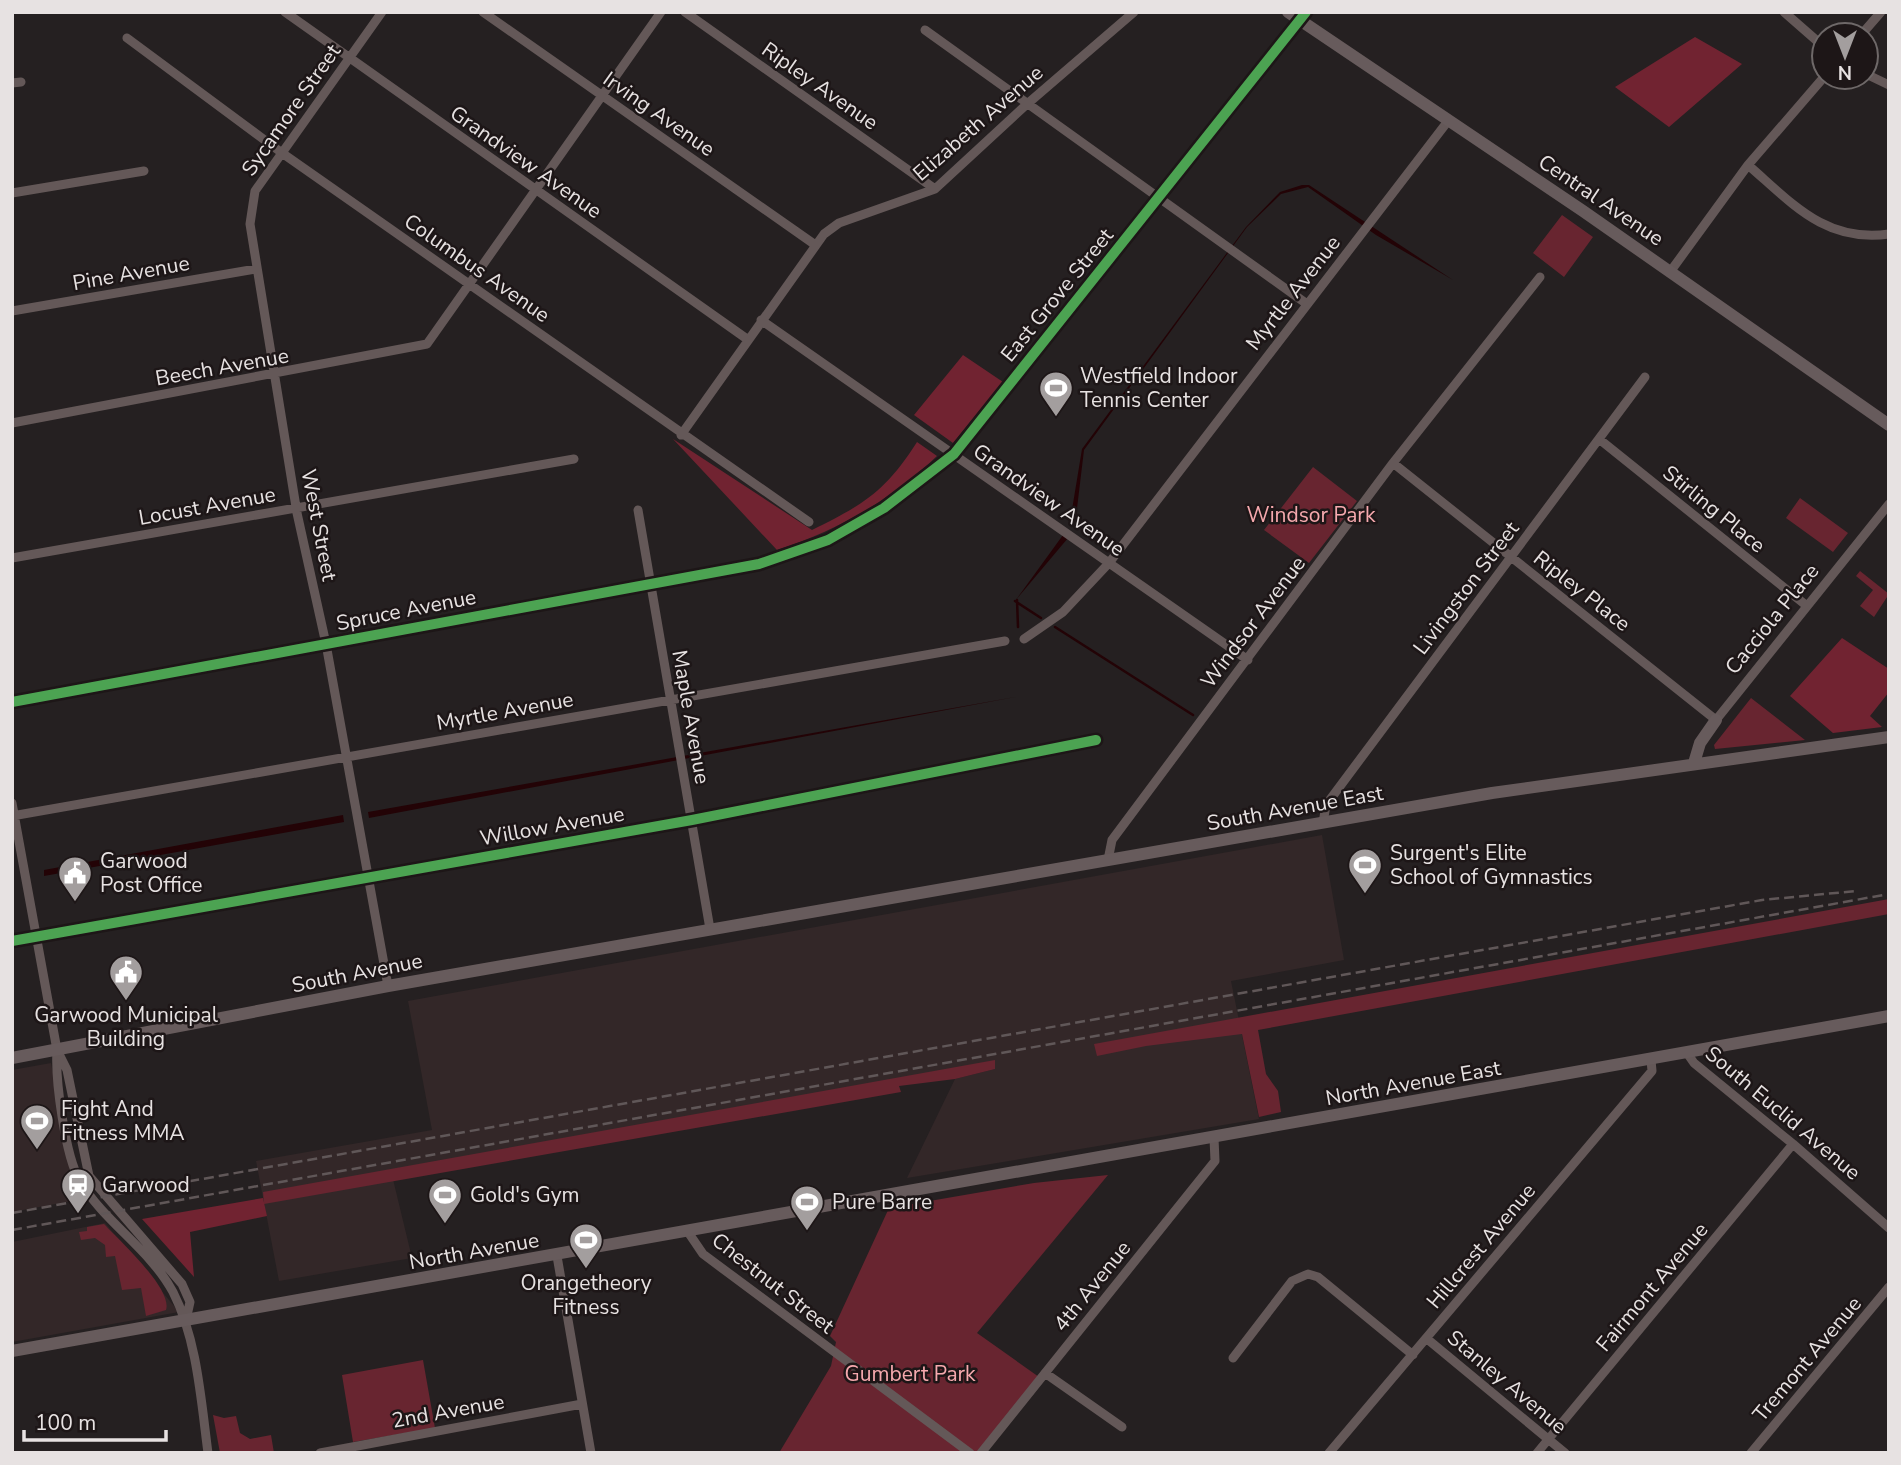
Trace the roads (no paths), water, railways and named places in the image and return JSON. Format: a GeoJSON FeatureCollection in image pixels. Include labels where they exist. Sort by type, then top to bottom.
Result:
{"type":"FeatureCollection","features":[{"type":"Feature","properties":{"kind":"main road","name":"Central Avenue"},"geometry":{"type":"LineString","coordinates":[[1288,12],[1303,16],[1448,121],[1889,425]]}},
{"type":"Feature","properties":{"kind":"main road","name":"Cacciola Place"},"geometry":{"type":"LineString","coordinates":[[1694,763],[1700,743],[1716,720]]}},
{"type":"Feature","properties":{"kind":"main road","name":"South Avenue East"},"geometry":{"type":"LineString","coordinates":[[710,929],[1509,790],[1889,737]]}},
{"type":"Feature","properties":{"kind":"main road","name":"South Avenue"},"geometry":{"type":"LineString","coordinates":[[12,1058],[388,986],[710,929]]}},
{"type":"Feature","properties":{"kind":"main road","name":"North Avenue East"},"geometry":{"type":"LineString","coordinates":[[943,1186],[1889,1016]]}},
{"type":"Feature","properties":{"kind":"main road","name":"North Avenue"},"geometry":{"type":"LineString","coordinates":[[12,1351],[943,1186]]}},
{"type":"Feature","properties":{"kind":"street","name":"Grandview Avenue"},"geometry":{"type":"LineString","coordinates":[[285,12],[747,339]]}},
{"type":"Feature","properties":{"kind":"street","name":"Sycamore Street"},"geometry":{"type":"LineString","coordinates":[[250,234],[252,198],[382,12]]}},
{"type":"Feature","properties":{"kind":"street","name":"Irving Avenue"},"geometry":{"type":"LineString","coordinates":[[483,12],[814,244]]}},
{"type":"Feature","properties":{"kind":"street"},"geometry":{"type":"LineString","coordinates":[[469,283],[661,12]]}},
{"type":"Feature","properties":{"kind":"street","name":"Ripley Avenue"},"geometry":{"type":"LineString","coordinates":[[685,12],[935,189]]}},
{"type":"Feature","properties":{"kind":"street","name":"Elizabeth Avenue"},"geometry":{"type":"LineString","coordinates":[[681,435],[814,244],[839,223],[935,189],[1026,105],[1134,12]]}},
{"type":"Feature","properties":{"kind":"street"},"geometry":{"type":"LineString","coordinates":[[1784,12],[1810,35]]}},
{"type":"Feature","properties":{"kind":"street","name":"East Grove Street"},"geometry":{"type":"LineString","coordinates":[[804,547],[828,540],[884,508],[954,454],[1303,16]]}},
{"type":"Feature","properties":{"kind":"street"},"geometry":{"type":"LineString","coordinates":[[925,30],[1307,304]]}},
{"type":"Feature","properties":{"kind":"street","name":"Columbus Avenue"},"geometry":{"type":"LineString","coordinates":[[127,38],[282,153],[808,523]]}},
{"type":"Feature","properties":{"kind":"street"},"geometry":{"type":"LineString","coordinates":[[1670,272],[1748,165],[1812,91]]}},
{"type":"Feature","properties":{"kind":"street","name":"Myrtle Avenue"},"geometry":{"type":"LineString","coordinates":[[1024,639],[1063,612],[1109,563],[1448,121]]}},
{"type":"Feature","properties":{"kind":"street"},"geometry":{"type":"LineString","coordinates":[[1748,165],[1807,215],[1829,228],[1852,235],[1889,234]]}},
{"type":"Feature","properties":{"kind":"street"},"geometry":{"type":"LineString","coordinates":[[12,193],[144,172]]}},
{"type":"Feature","properties":{"kind":"street","name":"West Street"},"geometry":{"type":"LineString","coordinates":[[250,234],[297,508],[326,644],[388,986]]}},
{"type":"Feature","properties":{"kind":"street","name":"Pine Avenue"},"geometry":{"type":"LineString","coordinates":[[12,311],[256,269]]}},
{"type":"Feature","properties":{"kind":"street","name":"Windsor Avenue"},"geometry":{"type":"LineString","coordinates":[[1108,860],[1112,840],[1393,463],[1540,277]]}},
{"type":"Feature","properties":{"kind":"street","name":"Beech Avenue"},"geometry":{"type":"LineString","coordinates":[[12,423],[420,347],[432,336],[469,283]]}},
{"type":"Feature","properties":{"kind":"street","name":"Grandview Avenue"},"geometry":{"type":"LineString","coordinates":[[761,320],[1248,660]]}},
{"type":"Feature","properties":{"kind":"street","name":"Livingston Street"},"geometry":{"type":"LineString","coordinates":[[1323,823],[1326,806],[1645,377]]}},
{"type":"Feature","properties":{"kind":"street","name":"Stirling Place"},"geometry":{"type":"LineString","coordinates":[[1599,439],[1807,606]]}},
{"type":"Feature","properties":{"kind":"street","name":"Locust Avenue"},"geometry":{"type":"LineString","coordinates":[[12,558],[574,459]]}},
{"type":"Feature","properties":{"kind":"street","name":"Ripley Place"},"geometry":{"type":"LineString","coordinates":[[1393,463],[1716,720]]}},
{"type":"Feature","properties":{"kind":"street","name":"Cacciola Place"},"geometry":{"type":"LineString","coordinates":[[1716,720],[1889,504]]}},
{"type":"Feature","properties":{"kind":"street","name":"Maple Avenue"},"geometry":{"type":"LineString","coordinates":[[638,510],[648,583],[671,699],[710,929]]}},
{"type":"Feature","properties":{"kind":"street","name":"Spruce Avenue"},"geometry":{"type":"LineString","coordinates":[[12,702],[760,564],[804,547]]}},
{"type":"Feature","properties":{"kind":"street","name":"Myrtle Avenue"},"geometry":{"type":"LineString","coordinates":[[13,816],[1005,641]]}},
{"type":"Feature","properties":{"kind":"street","name":"Willow Avenue"},"geometry":{"type":"LineString","coordinates":[[12,941],[692,820],[1096,740]]}},
{"type":"Feature","properties":{"kind":"street"},"geometry":{"type":"LineString","coordinates":[[12,803],[57,1050],[67,1070],[89,1176],[182,1284],[190,1303],[186,1320],[208,1453]]}},
{"type":"Feature","properties":{"kind":"street","name":"South Euclid Avenue"},"geometry":{"type":"LineString","coordinates":[[1687,1053],[1694,1063],[1889,1227]]}},
{"type":"Feature","properties":{"kind":"street","name":"Hillcrest Avenue"},"geometry":{"type":"LineString","coordinates":[[1329,1453],[1652,1071],[1651,1060]]}},
{"type":"Feature","properties":{"kind":"street","name":"4th Avenue"},"geometry":{"type":"LineString","coordinates":[[981,1453],[1215,1161],[1214,1138]]}},
{"type":"Feature","properties":{"kind":"street","name":"Fairmont Avenue"},"geometry":{"type":"LineString","coordinates":[[1537,1453],[1793,1144]]}},
{"type":"Feature","properties":{"kind":"street","name":"Chestnut Street"},"geometry":{"type":"LineString","coordinates":[[688,1232],[703,1254],[970,1453]]}},
{"type":"Feature","properties":{"kind":"street"},"geometry":{"type":"LineString","coordinates":[[557,1256],[591,1453]]}},
{"type":"Feature","properties":{"kind":"street"},"geometry":{"type":"LineString","coordinates":[[1233,1358],[1292,1281],[1308,1273],[1318,1277],[1413,1355]]}},
{"type":"Feature","properties":{"kind":"street","name":"Tremont Avenue"},"geometry":{"type":"LineString","coordinates":[[1751,1453],[1889,1287]]}},
{"type":"Feature","properties":{"kind":"street","name":"Stanley Avenue"},"geometry":{"type":"LineString","coordinates":[[1426,1338],[1565,1453]]}},
{"type":"Feature","properties":{"kind":"street"},"geometry":{"type":"LineString","coordinates":[[1045,1373],[1122,1427]]}},
{"type":"Feature","properties":{"kind":"street","name":"2nd Avenue"},"geometry":{"type":"LineString","coordinates":[[320,1453],[583,1404]]}},
{"type":"Feature","properties":{"kind":"waterway"},"geometry":{"type":"LineString","coordinates":[[1017,600],[1018,627]]}},
{"type":"Feature","properties":{"kind":"waterway"},"geometry":{"type":"LineString","coordinates":[[1015,601],[1041,618]]}},
{"type":"Feature","properties":{"kind":"waterway"},"geometry":{"type":"LineString","coordinates":[[1055,627],[1193,715]]}},
{"type":"Feature","properties":{"kind":"railway"},"geometry":{"type":"LineString","coordinates":[[12,1213],[1762,900],[1856,891]]}},
{"type":"Feature","properties":{"kind":"railway"},"geometry":{"type":"LineString","coordinates":[[12,1230],[1889,894]]}},
{"type":"Feature","properties":{"kind":"place","name":"Westfield Indoor Tennis Center"},"geometry":{"type":"Point","coordinates":[1056,418]}},
{"type":"Feature","properties":{"kind":"place","name":"Surgent's Elite School of Gymnastics"},"geometry":{"type":"Point","coordinates":[1365,895]}},
{"type":"Feature","properties":{"kind":"place","name":"Garwood Post Office"},"geometry":{"type":"Point","coordinates":[75,903]}},
{"type":"Feature","properties":{"kind":"place","name":"Garwood Municipal Building"},"geometry":{"type":"Point","coordinates":[126,1002]}},
{"type":"Feature","properties":{"kind":"place","name":"Fight And Fitness MMA"},"geometry":{"type":"Point","coordinates":[37,1151]}},
{"type":"Feature","properties":{"kind":"place","name":"Garwood"},"geometry":{"type":"Point","coordinates":[78,1215]}},
{"type":"Feature","properties":{"kind":"place","name":"Gold's Gym"},"geometry":{"type":"Point","coordinates":[445,1225]}},
{"type":"Feature","properties":{"kind":"place","name":"Pure Barre"},"geometry":{"type":"Point","coordinates":[807,1232]}},
{"type":"Feature","properties":{"kind":"place","name":"Orangetheory Fitness"},"geometry":{"type":"Point","coordinates":[586,1270]}},
{"type":"Feature","properties":{"kind":"park label","name":"Windsor Park"},"geometry":{"type":"Point","coordinates":[1311,515]}},
{"type":"Feature","properties":{"kind":"park label","name":"Gumbert Park"},"geometry":{"type":"Point","coordinates":[910,1374]}}]}
